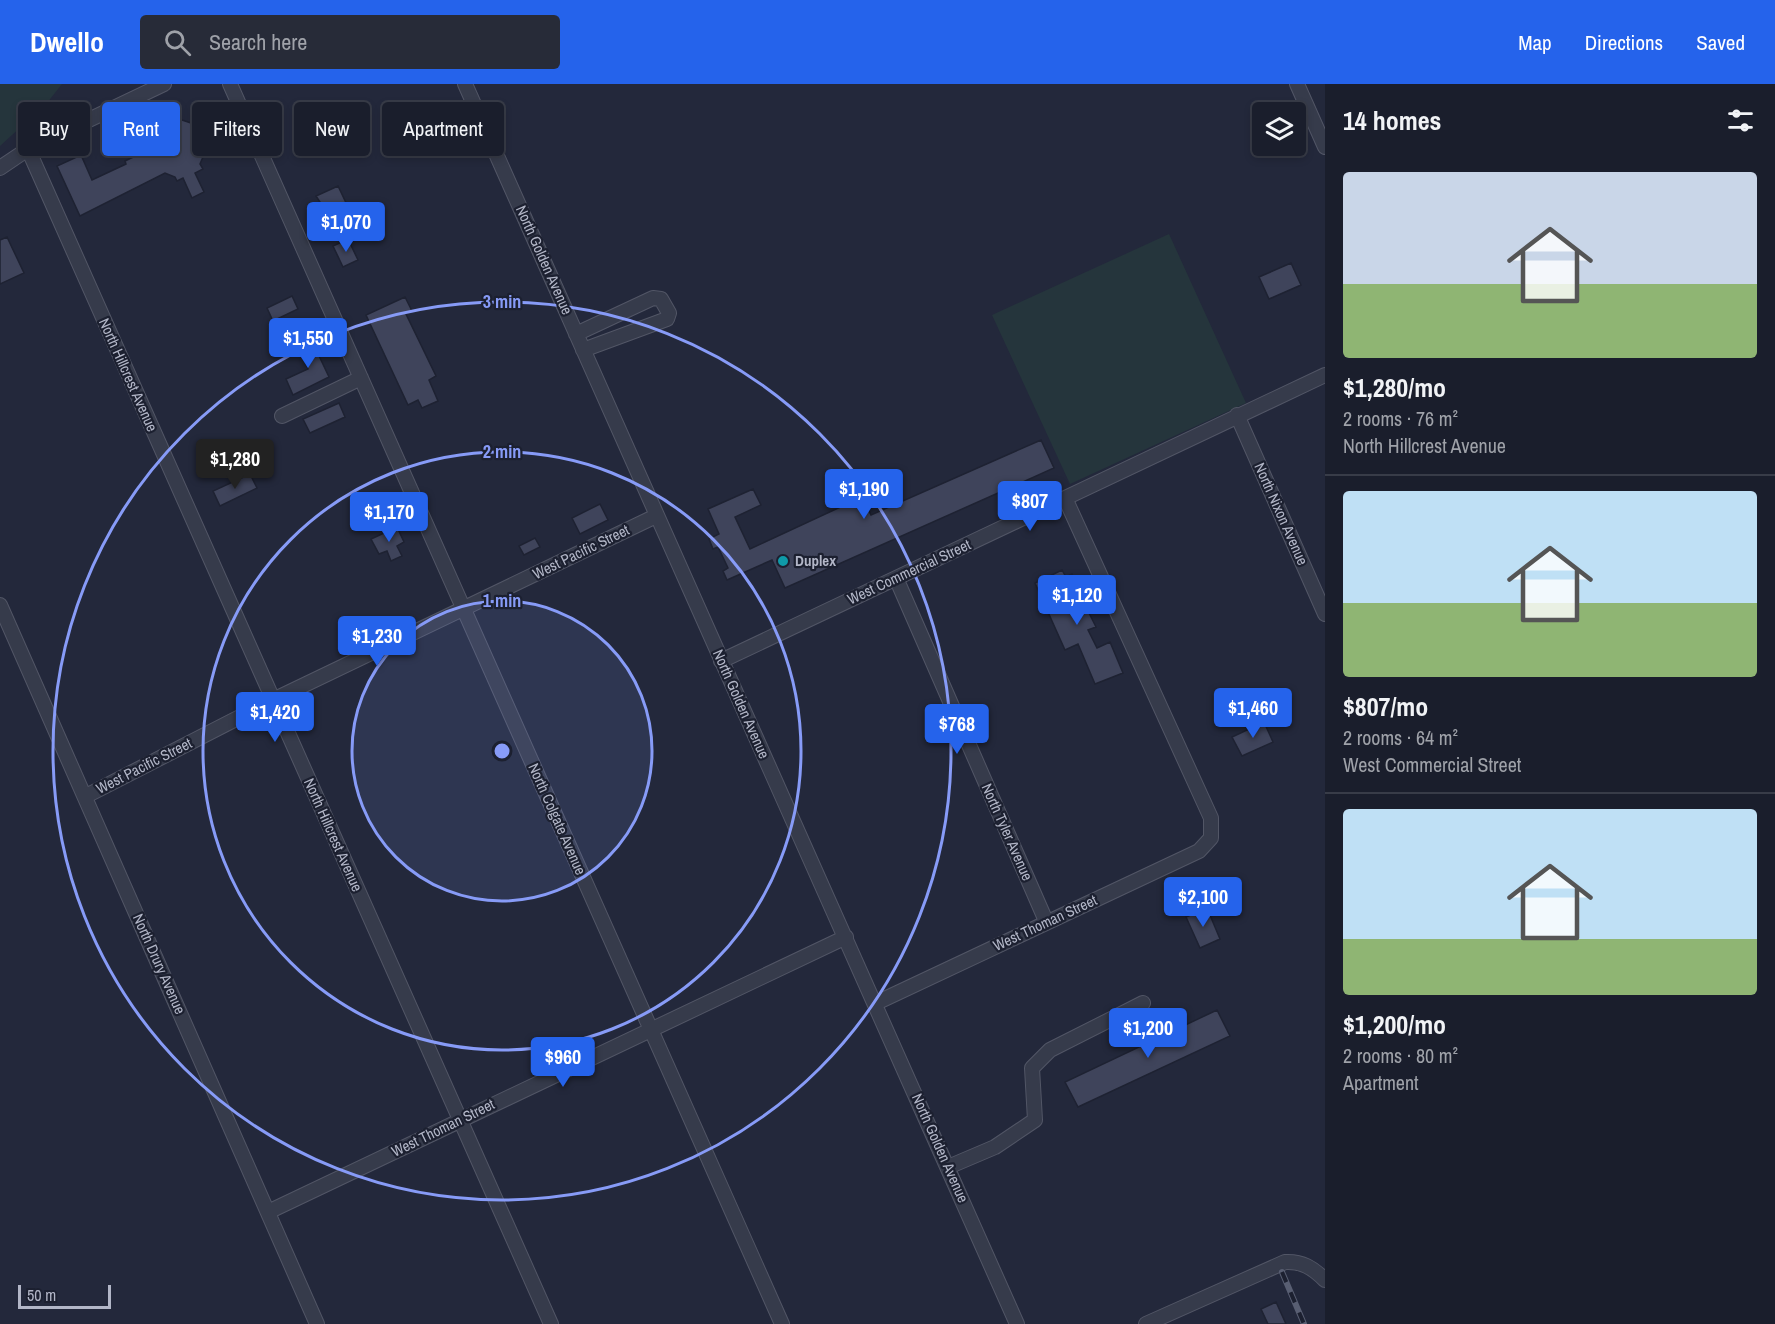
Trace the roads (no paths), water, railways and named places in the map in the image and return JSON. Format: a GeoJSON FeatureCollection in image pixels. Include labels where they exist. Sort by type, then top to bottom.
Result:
{"type":"FeatureCollection","features":[{"type":"Feature","properties":{"kind":"street"},"geometry":{"type":"LineString","coordinates":[[90,119],[164,84]]}},
{"type":"Feature","properties":{"kind":"street","name":"North Colgate Avenue"},"geometry":{"type":"LineString","coordinates":[[230,84],[782,1324]]}},
{"type":"Feature","properties":{"kind":"street","name":"North Golden Avenue"},"geometry":{"type":"LineString","coordinates":[[465,84],[1017,1324]]}},
{"type":"Feature","properties":{"kind":"street"},"geometry":{"type":"LineString","coordinates":[[1297,84],[1325,147]]}},
{"type":"Feature","properties":{"kind":"street"},"geometry":{"type":"LineString","coordinates":[[0,168],[18,156]]}},
{"type":"Feature","properties":{"kind":"street","name":"North Hillcrest Avenue"},"geometry":{"type":"LineString","coordinates":[[31,156],[551,1324]]}},
{"type":"Feature","properties":{"kind":"street"},"geometry":{"type":"LineString","coordinates":[[576,334],[652,298],[661,299],[666,305],[667,319],[583,350]]}},
{"type":"Feature","properties":{"kind":"street","name":"West Commercial Street"},"geometry":{"type":"LineString","coordinates":[[721,661],[1325,375]]}},
{"type":"Feature","properties":{"kind":"street"},"geometry":{"type":"LineString","coordinates":[[282,416],[361,378]]}},
{"type":"Feature","properties":{"kind":"street","name":"North Nixon Avenue"},"geometry":{"type":"LineString","coordinates":[[1237,415],[1325,614]]}},
{"type":"Feature","properties":{"kind":"street","name":"West Thoman Street"},"geometry":{"type":"LineString","coordinates":[[876,1003],[1199,850],[1211,838],[1211,818],[1065,498]]}},
{"type":"Feature","properties":{"kind":"street","name":"West Pacific Street"},"geometry":{"type":"LineString","coordinates":[[86,796],[273,700],[656,516]]}},
{"type":"Feature","properties":{"kind":"street","name":"North Tyler Avenue"},"geometry":{"type":"LineString","coordinates":[[896,578],[1046,921]]}},
{"type":"Feature","properties":{"kind":"street","name":"North Drury Avenue"},"geometry":{"type":"LineString","coordinates":[[0,605],[317,1324]]}},
{"type":"Feature","properties":{"kind":"street","name":"West Thoman Street"},"geometry":{"type":"LineString","coordinates":[[268,1212],[846,937]]}},
{"type":"Feature","properties":{"kind":"street"},"geometry":{"type":"LineString","coordinates":[[948,1167],[995,1148],[1035,1120],[1032,1068],[1050,1050],[1143,1003]]}},
{"type":"Feature","properties":{"kind":"street"},"geometry":{"type":"LineString","coordinates":[[1146,1324],[1285,1262],[1297,1261],[1314,1269],[1325,1280]]}},
{"type":"Feature","properties":{"kind":"railway"},"geometry":{"type":"LineString","coordinates":[[1282,1272],[1304,1324]]}},
{"type":"Feature","properties":{"kind":"place","name":"Duplex"},"geometry":{"type":"Point","coordinates":[783,561]}}]}
